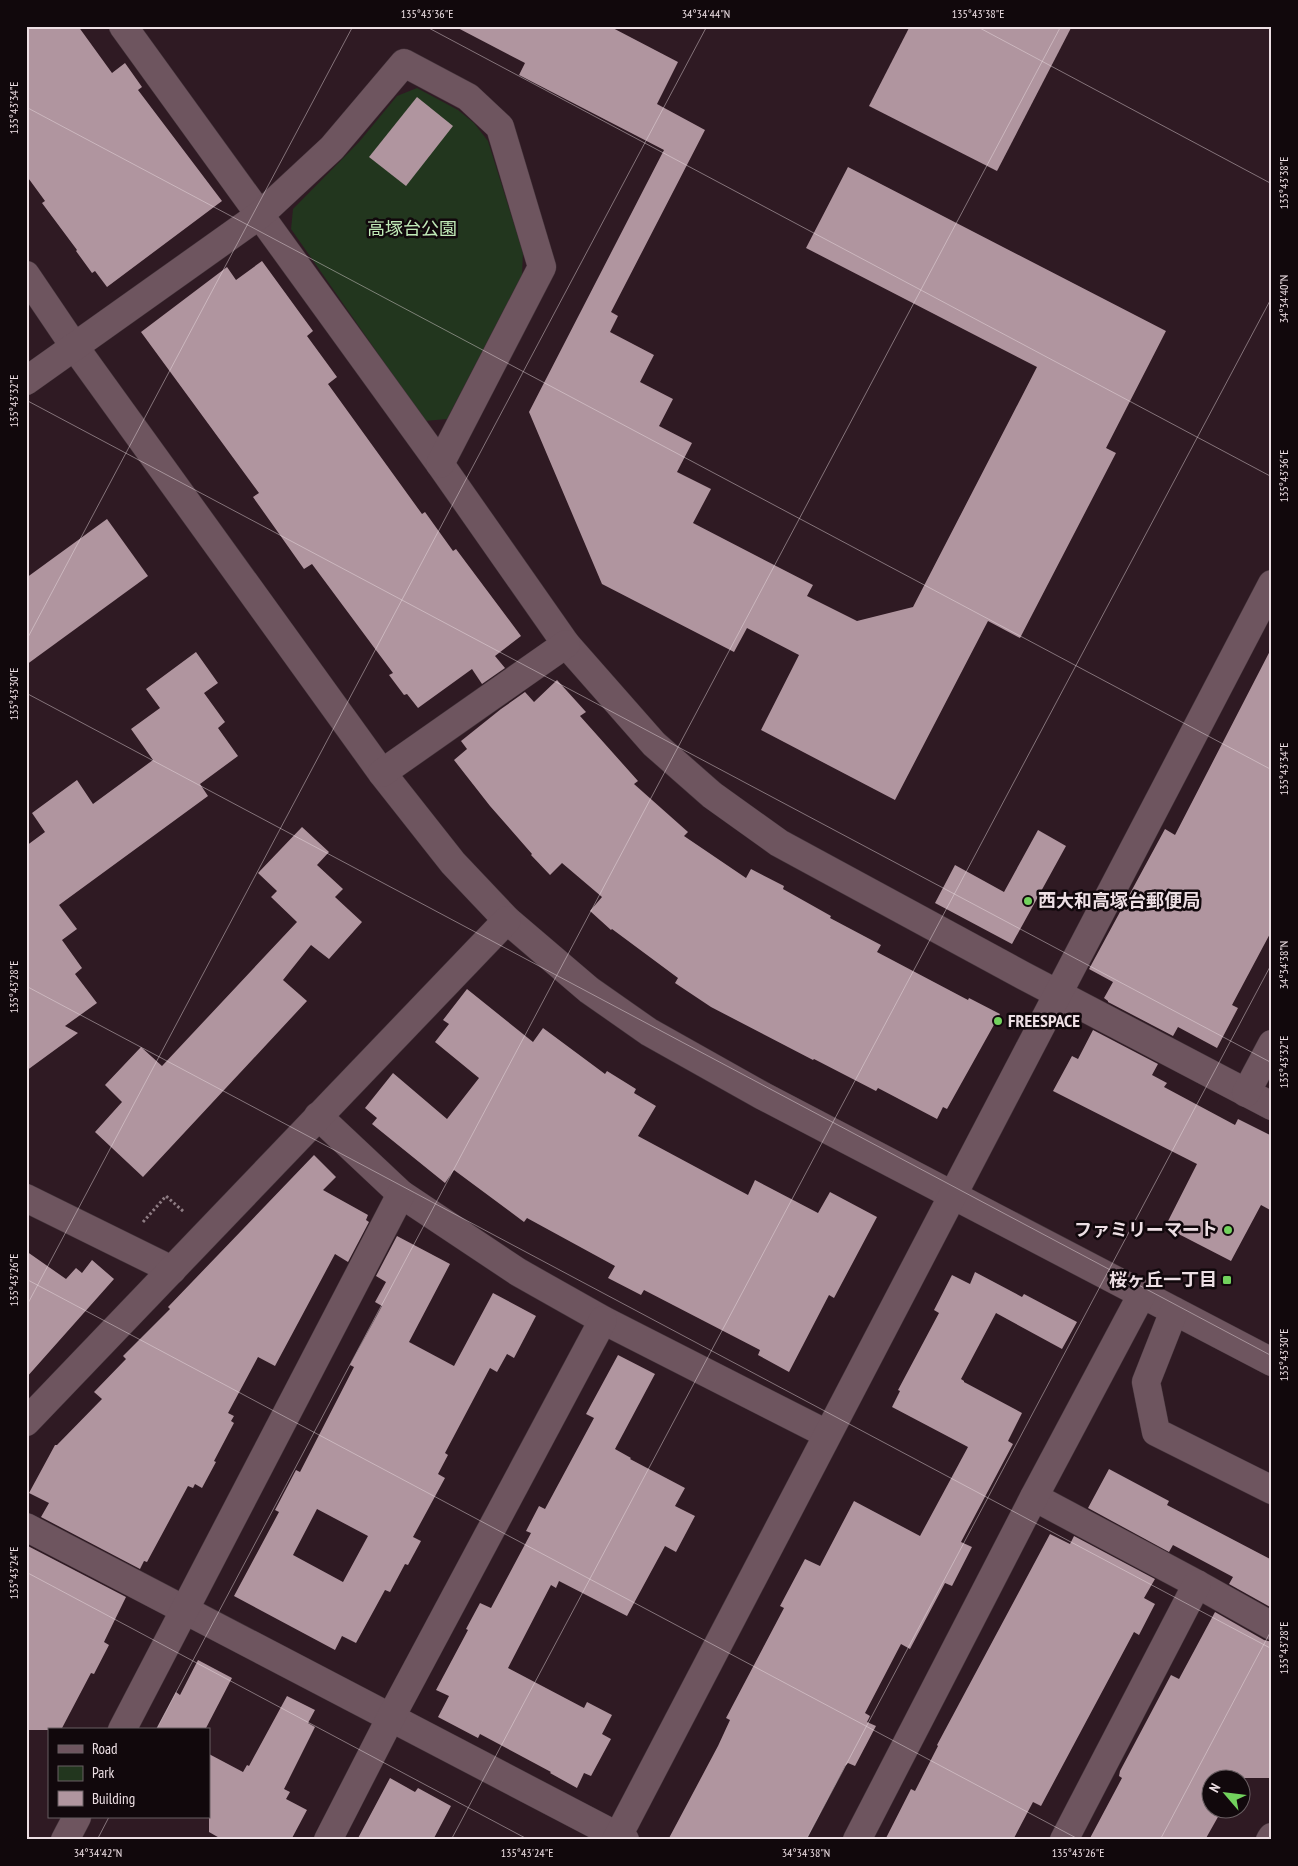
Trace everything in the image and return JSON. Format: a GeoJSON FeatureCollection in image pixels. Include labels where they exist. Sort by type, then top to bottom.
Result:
{"type":"FeatureCollection","features":[{"type":"Feature","properties":{"kind":"street"},"geometry":{"type":"LineString","coordinates":[[124,26],[440,464],[566,644],[654,744],[712,795],[778,843],[1057,994],[1272,1106]]}},
{"type":"Feature","properties":{"kind":"street"},"geometry":{"type":"LineString","coordinates":[[26,381],[261,214],[332,148],[404,62],[468,98],[500,127],[542,268],[440,464]]}},
{"type":"Feature","properties":{"kind":"street"},"geometry":{"type":"LineString","coordinates":[[26,275],[74,346],[382,773],[453,863],[506,920],[589,990],[648,1032],[763,1096],[1272,1362]]}},
{"type":"Feature","properties":{"kind":"street"},"geometry":{"type":"LineString","coordinates":[[26,1527],[184,1608],[620,1838],[827,1434],[1272,584]]}},
{"type":"Feature","properties":{"kind":"street"},"geometry":{"type":"LineString","coordinates":[[382,773],[566,644]]}},
{"type":"Feature","properties":{"kind":"street"},"geometry":{"type":"LineString","coordinates":[[26,1422],[506,920]]}},
{"type":"Feature","properties":{"kind":"street"},"geometry":{"type":"LineString","coordinates":[[1246,1093],[1272,1044]]}},
{"type":"Feature","properties":{"kind":"street"},"geometry":{"type":"LineString","coordinates":[[318,1116],[401,1194],[518,1272],[603,1320],[827,1434]]}},
{"type":"Feature","properties":{"kind":"street"},"geometry":{"type":"LineString","coordinates":[[123,1728],[184,1608],[293,1405],[401,1194]]}},
{"type":"Feature","properties":{"kind":"street"},"geometry":{"type":"LineString","coordinates":[[26,1198],[172,1270]]}},
{"type":"Feature","properties":{"kind":"street"},"geometry":{"type":"LineString","coordinates":[[857,1840],[1034,1497],[1142,1294]]}},
{"type":"Feature","properties":{"kind":"street"},"geometry":{"type":"LineString","coordinates":[[1174,1311],[1146,1382],[1156,1432],[1272,1490]]}},
{"type":"Feature","properties":{"kind":"street"},"geometry":{"type":"LineString","coordinates":[[328,1840],[391,1717],[603,1320]]}},
{"type":"Feature","properties":{"kind":"street"},"geometry":{"type":"LineString","coordinates":[[1034,1497],[1272,1626]]}},
{"type":"Feature","properties":{"kind":"street"},"geometry":{"type":"LineString","coordinates":[[1064,1840],[1197,1584]]}},
{"type":"Feature","properties":{"kind":"street"},"geometry":{"type":"LineString","coordinates":[[65,1840],[76,1818]]}},
{"type":"Feature","properties":{"kind":"path"},"geometry":{"type":"LineString","coordinates":[[139,1226],[166,1196],[184,1213]]}},
{"type":"Feature","properties":{"kind":"green space","name":"高塚台公園"},"geometry":{"type":"Polygon","coordinates":[[[417,88],[458,110],[474,123],[488,141],[523,253],[522,275],[447,419],[425,421],[291,229],[293,209],[359,142],[397,96],[417,88]]]}},
{"type":"Feature","properties":{"kind":"building"},"geometry":{"type":"Polygon","coordinates":[[[26,26],[78,26],[112,73],[125,63],[142,87],[138,90],[222,201],[107,287],[95,271],[92,273],[76,251],[42,203],[45,201],[26,175],[26,26]]]}},
{"type":"Feature","properties":{"kind":"building"},"geometry":{"type":"Polygon","coordinates":[[[454,26],[609,26],[678,62],[657,104],[705,130],[611,312],[618,316],[610,332],[654,355],[640,382],[673,399],[659,426],[692,443],[677,472],[711,489],[693,523],[813,585],[807,596],[857,621],[913,607],[1037,367],[806,248],[848,167],[1166,331],[1106,448],[1116,453],[1020,638],[988,621],[895,800],[761,730],[799,655],[747,628],[734,652],[602,584],[529,412],[664,150],[519,75],[525,63],[454,26]]]}},
{"type":"Feature","properties":{"kind":"building"},"geometry":{"type":"Polygon","coordinates":[[[910,26],[1072,26],[997,171],[869,106],[910,26]]]}},
{"type":"Feature","properties":{"kind":"building"},"geometry":{"type":"Polygon","coordinates":[[[417,97],[453,126],[406,186],[369,157],[417,97]]]}},
{"type":"Feature","properties":{"kind":"building"},"geometry":{"type":"Polygon","coordinates":[[[262,261],[313,331],[307,336],[337,377],[328,384],[422,514],[425,512],[453,551],[456,549],[521,636],[495,656],[505,668],[482,684],[472,669],[418,708],[407,694],[404,695],[389,675],[393,673],[312,564],[304,569],[253,497],[259,493],[141,332],[227,267],[236,280],[262,261]]]}},
{"type":"Feature","properties":{"kind":"building"},"geometry":{"type":"Polygon","coordinates":[[[107,519],[148,576],[26,665],[26,578],[107,519]]]}},
{"type":"Feature","properties":{"kind":"building"},"geometry":{"type":"Polygon","coordinates":[[[1272,647],[1272,930],[1232,1005],[1238,1008],[1217,1048],[1178,1027],[1173,1036],[1108,1002],[1104,998],[1113,982],[1089,969],[1165,829],[1175,835],[1272,647]]]}},
{"type":"Feature","properties":{"kind":"building"},"geometry":{"type":"Polygon","coordinates":[[[196,652],[218,683],[204,693],[225,722],[218,728],[238,756],[200,784],[208,796],[59,905],[77,929],[62,940],[82,968],[75,974],[97,1003],[65,1026],[78,1033],[26,1071],[26,846],[45,832],[32,813],[77,780],[93,804],[153,760],[131,729],[160,708],[146,689],[196,652]]]}},
{"type":"Feature","properties":{"kind":"building"},"geometry":{"type":"Polygon","coordinates":[[[557,680],[586,712],[580,716],[638,781],[634,784],[688,832],[684,836],[746,878],[751,869],[784,886],[783,889],[831,916],[830,918],[881,945],[877,952],[968,1000],[969,998],[1000,1014],[947,1109],[943,1107],[937,1119],[878,1088],[876,1091],[813,1060],[711,1007],[675,983],[678,978],[611,930],[590,911],[602,897],[562,863],[550,875],[531,855],[454,760],[467,749],[461,741],[501,709],[525,692],[534,702],[557,680]]]}},
{"type":"Feature","properties":{"kind":"building"},"geometry":{"type":"Polygon","coordinates":[[[302,827],[329,852],[317,865],[343,889],[335,897],[362,922],[329,959],[311,945],[283,980],[307,1001],[143,1177],[95,1132],[122,1102],[105,1085],[141,1047],[162,1066],[297,922],[271,897],[277,891],[258,873],[302,827]]]}},
{"type":"Feature","properties":{"kind":"building"},"geometry":{"type":"Polygon","coordinates":[[[1038,830],[1066,846],[1012,944],[935,903],[955,865],[1004,892],[1038,830]]]}},
{"type":"Feature","properties":{"kind":"building"},"geometry":{"type":"Polygon","coordinates":[[[467,989],[533,1042],[543,1028],[605,1074],[607,1071],[636,1089],[634,1093],[656,1106],[638,1136],[748,1195],[755,1180],[818,1213],[830,1192],[877,1217],[834,1298],[829,1295],[789,1372],[758,1355],[760,1350],[644,1290],[641,1295],[608,1278],[615,1266],[527,1218],[524,1222],[454,1170],[445,1183],[372,1124],[377,1118],[365,1108],[393,1073],[447,1119],[479,1078],[435,1042],[449,1024],[443,1020],[467,989]]]}},
{"type":"Feature","properties":{"kind":"building"},"geometry":{"type":"Polygon","coordinates":[[[1093,1030],[1158,1064],[1152,1075],[1167,1083],[1164,1087],[1235,1125],[1238,1119],[1272,1136],[1272,1211],[1261,1205],[1231,1261],[1165,1227],[1197,1164],[1053,1091],[1072,1056],[1078,1059],[1093,1030]]]}},
{"type":"Feature","properties":{"kind":"building"},"geometry":{"type":"Polygon","coordinates":[[[314,1155],[336,1177],[323,1190],[368,1215],[366,1220],[369,1222],[348,1262],[335,1254],[275,1366],[258,1357],[228,1413],[234,1416],[231,1421],[234,1423],[202,1488],[195,1484],[193,1488],[188,1486],[147,1562],[144,1561],[140,1569],[41,1517],[49,1503],[29,1493],[55,1445],[102,1399],[94,1392],[126,1359],[123,1356],[170,1309],[168,1307],[314,1155]]]}},
{"type":"Feature","properties":{"kind":"building"},"geometry":{"type":"Polygon","coordinates":[[[397,1236],[450,1264],[409,1342],[454,1366],[493,1293],[536,1316],[514,1358],[507,1354],[497,1372],[490,1368],[445,1453],[448,1455],[438,1474],[445,1478],[413,1537],[421,1541],[408,1565],[405,1564],[390,1592],[385,1590],[356,1643],[342,1636],[335,1650],[234,1596],[279,1512],[275,1510],[296,1470],[300,1472],[354,1367],[350,1365],[382,1306],[375,1302],[386,1282],[376,1276],[397,1236]],[[317,1509],[293,1555],[343,1582],[368,1536],[317,1509]]]}},
{"type":"Feature","properties":{"kind":"building"},"geometry":{"type":"Polygon","coordinates":[[[26,1251],[66,1279],[76,1268],[82,1273],[92,1260],[114,1279],[26,1378],[26,1251]]]}},
{"type":"Feature","properties":{"kind":"building"},"geometry":{"type":"Polygon","coordinates":[[[975,1272],[1022,1297],[1024,1294],[1077,1322],[1062,1349],[996,1313],[961,1379],[1022,1413],[1008,1441],[1013,1444],[961,1542],[972,1547],[952,1586],[945,1583],[910,1649],[901,1644],[865,1713],[870,1716],[867,1722],[876,1726],[855,1766],[848,1763],[845,1766],[806,1840],[668,1840],[718,1746],[730,1720],[726,1718],[784,1608],[780,1606],[805,1559],[820,1566],[854,1501],[920,1536],[968,1447],[892,1407],[900,1391],[898,1390],[939,1313],[934,1310],[952,1275],[970,1284],[975,1272]]]}},
{"type":"Feature","properties":{"kind":"building"},"geometry":{"type":"Polygon","coordinates":[[[618,1355],[655,1374],[615,1449],[685,1488],[675,1506],[695,1516],[676,1552],[665,1546],[627,1616],[559,1581],[556,1588],[551,1585],[508,1668],[584,1708],[587,1702],[612,1715],[602,1734],[611,1739],[591,1776],[584,1773],[577,1788],[480,1734],[478,1738],[438,1717],[449,1696],[436,1690],[480,1603],[491,1608],[531,1533],[526,1531],[539,1506],[545,1509],[594,1418],[586,1414],[618,1355]]]}},
{"type":"Feature","properties":{"kind":"building"},"geometry":{"type":"Polygon","coordinates":[[[1109,1469],[1169,1501],[1167,1505],[1272,1560],[1272,1608],[1229,1584],[1233,1577],[1173,1545],[1169,1552],[1088,1508],[1109,1469]]]}},
{"type":"Feature","properties":{"kind":"building"},"geometry":{"type":"Polygon","coordinates":[[[1050,1534],[1070,1544],[1074,1536],[1155,1579],[1144,1598],[1155,1604],[1139,1635],[1134,1632],[1041,1806],[1033,1802],[1013,1840],[885,1840],[911,1789],[915,1791],[937,1745],[1050,1534]]]}},
{"type":"Feature","properties":{"kind":"building"},"geometry":{"type":"Polygon","coordinates":[[[26,1545],[126,1597],[104,1642],[109,1645],[94,1674],[91,1673],[62,1728],[26,1730],[26,1545]]]}},
{"type":"Feature","properties":{"kind":"building"},"geometry":{"type":"Polygon","coordinates":[[[1215,1612],[1264,1640],[1272,1642],[1272,1778],[1250,1778],[1250,1768],[1200,1768],[1200,1818],[1217,1818],[1205,1840],[1089,1840],[1122,1778],[1119,1776],[1120,1771],[1171,1675],[1179,1679],[1215,1612]]]}},
{"type":"Feature","properties":{"kind":"building"},"geometry":{"type":"Polygon","coordinates":[[[198,1660],[232,1678],[206,1728],[157,1728],[176,1692],[180,1695],[198,1660]]]}},
{"type":"Feature","properties":{"kind":"building"},"geometry":{"type":"Polygon","coordinates":[[[287,1696],[315,1710],[308,1723],[315,1727],[284,1789],[290,1792],[286,1799],[307,1810],[291,1840],[223,1840],[209,1832],[210,1755],[243,1772],[247,1765],[249,1766],[287,1696]]]}},
{"type":"Feature","properties":{"kind":"building"},"geometry":{"type":"Polygon","coordinates":[[[390,1778],[415,1792],[418,1788],[451,1806],[433,1840],[357,1840],[390,1778]]]}},
{"type":"Feature","properties":{"kind":"place","name":"西大和高塚台郵便局"},"geometry":{"type":"Point","coordinates":[1028,901]}},
{"type":"Feature","properties":{"kind":"place","name":"FREESPACE"},"geometry":{"type":"Point","coordinates":[998,1021]}},
{"type":"Feature","properties":{"kind":"place","name":"ファミリーマート"},"geometry":{"type":"Point","coordinates":[1228,1230]}},
{"type":"Feature","properties":{"kind":"place","name":"桜ヶ丘一丁目"},"geometry":{"type":"Point","coordinates":[1227,1280]}}]}
